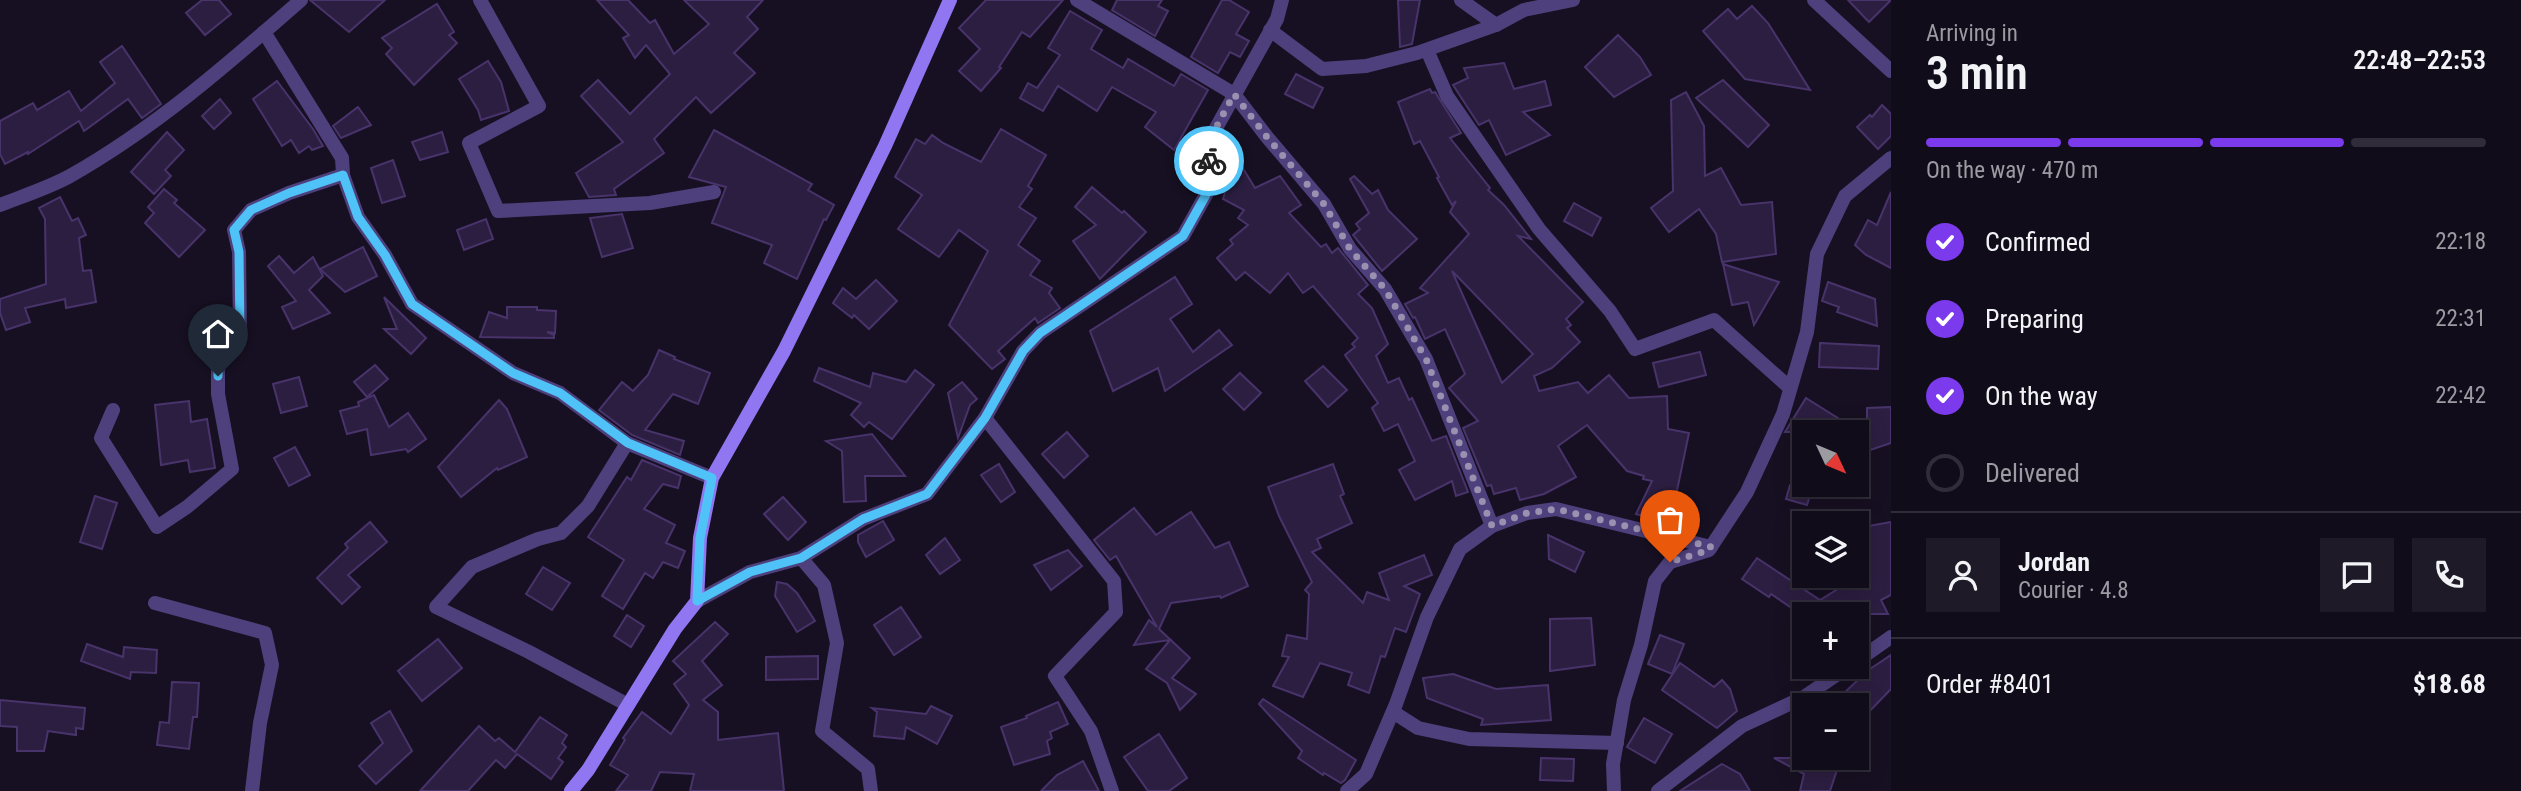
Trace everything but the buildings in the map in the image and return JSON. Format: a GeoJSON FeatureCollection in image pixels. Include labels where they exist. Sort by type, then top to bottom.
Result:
{"type":"FeatureCollection","features":[{"type":"Feature","properties":{"kind":"street"},"geometry":{"type":"LineString","coordinates":[[0,205],[68,178],[122,144],[223,69],[301,0]]}},
{"type":"Feature","properties":{"kind":"street"},"geometry":{"type":"LineString","coordinates":[[480,0],[539,106],[469,143],[498,211],[650,203],[714,191]]}},
{"type":"Feature","properties":{"kind":"street"},"geometry":{"type":"LineString","coordinates":[[697,601],[700,538],[712,478],[802,315],[886,146],[950,0]]}},
{"type":"Feature","properties":{"kind":"street"},"geometry":{"type":"LineString","coordinates":[[1077,0],[1234,94],[1324,204],[1350,249],[1385,289],[1426,359],[1492,526]]}},
{"type":"Feature","properties":{"kind":"street"},"geometry":{"type":"LineString","coordinates":[[571,791],[588,769],[675,629],[697,601],[750,572],[801,558],[863,519],[927,494],[985,418],[1023,351],[1040,333],[1183,236],[1207,193],[1211,137],[1276,19],[1282,0]]}},
{"type":"Feature","properties":{"kind":"street"},"geometry":{"type":"LineString","coordinates":[[1461,0],[1496,25]]}},
{"type":"Feature","properties":{"kind":"street"},"geometry":{"type":"LineString","coordinates":[[1270,30],[1322,69],[1366,66],[1427,50],[1496,25],[1524,10],[1573,0]]}},
{"type":"Feature","properties":{"kind":"street"},"geometry":{"type":"LineString","coordinates":[[1814,0],[1891,71]]}},
{"type":"Feature","properties":{"kind":"street"},"geometry":{"type":"LineString","coordinates":[[264,32],[342,158],[343,175],[358,217],[385,255],[412,304],[513,373],[560,393],[628,443],[712,478]]}},
{"type":"Feature","properties":{"kind":"street"},"geometry":{"type":"LineString","coordinates":[[1427,50],[1447,96],[1531,218],[1610,311],[1634,349],[1714,320],[1790,388]]}},
{"type":"Feature","properties":{"kind":"street"},"geometry":{"type":"LineString","coordinates":[[1614,791],[1613,764],[1624,700],[1641,645],[1655,581],[1670,562],[1709,550],[1747,492],[1783,414],[1807,332],[1817,254],[1845,196],[1891,158]]}},
{"type":"Feature","properties":{"kind":"street"},"geometry":{"type":"LineString","coordinates":[[113,410],[101,438],[158,527],[187,507],[232,469],[218,394],[218,357],[240,332],[239,252],[234,230],[251,210],[289,193],[343,175]]}},
{"type":"Feature","properties":{"kind":"street"},"geometry":{"type":"LineString","coordinates":[[985,418],[1114,581],[1116,611],[1055,676],[1091,731],[1112,791]]}},
{"type":"Feature","properties":{"kind":"street"},"geometry":{"type":"LineString","coordinates":[[628,443],[587,506],[561,533],[538,539],[472,566],[436,607],[529,652],[628,705]]}},
{"type":"Feature","properties":{"kind":"street"},"geometry":{"type":"LineString","coordinates":[[1347,791],[1366,774],[1393,712],[1427,617],[1460,549],[1492,526],[1527,513],[1556,509],[1711,547]]}},
{"type":"Feature","properties":{"kind":"street"},"geometry":{"type":"LineString","coordinates":[[801,558],[824,585],[837,643],[822,731],[868,769],[871,791]]}},
{"type":"Feature","properties":{"kind":"street"},"geometry":{"type":"LineString","coordinates":[[155,603],[265,633],[272,665],[260,723],[252,791]]}},
{"type":"Feature","properties":{"kind":"street"},"geometry":{"type":"LineString","coordinates":[[1869,652],[1891,637]]}},
{"type":"Feature","properties":{"kind":"street"},"geometry":{"type":"LineString","coordinates":[[1658,791],[1742,726],[1804,696],[1829,679]]}},
{"type":"Feature","properties":{"kind":"street"},"geometry":{"type":"LineString","coordinates":[[1393,712],[1418,728],[1469,739],[1617,743]]}},
{"type":"Feature","properties":{"kind":"way so far"},"geometry":{"type":"LineString","coordinates":[[1209,161],[1211,137],[1234,94],[1324,204],[1350,249],[1385,289],[1426,359],[1492,526],[1527,513],[1556,509],[1711,547],[1709,550],[1670,562]]}},
{"type":"Feature","properties":{"kind":"route"},"geometry":{"type":"LineString","coordinates":[[218,376],[218,357],[240,332],[239,252],[234,230],[251,210],[289,193],[343,175],[358,217],[385,255],[412,304],[513,373],[560,393],[628,443],[712,478],[700,538],[697,601],[750,572],[801,558],[863,519],[927,494],[985,418],[1023,351],[1040,333],[1183,236],[1207,193],[1209,161]]}}]}
